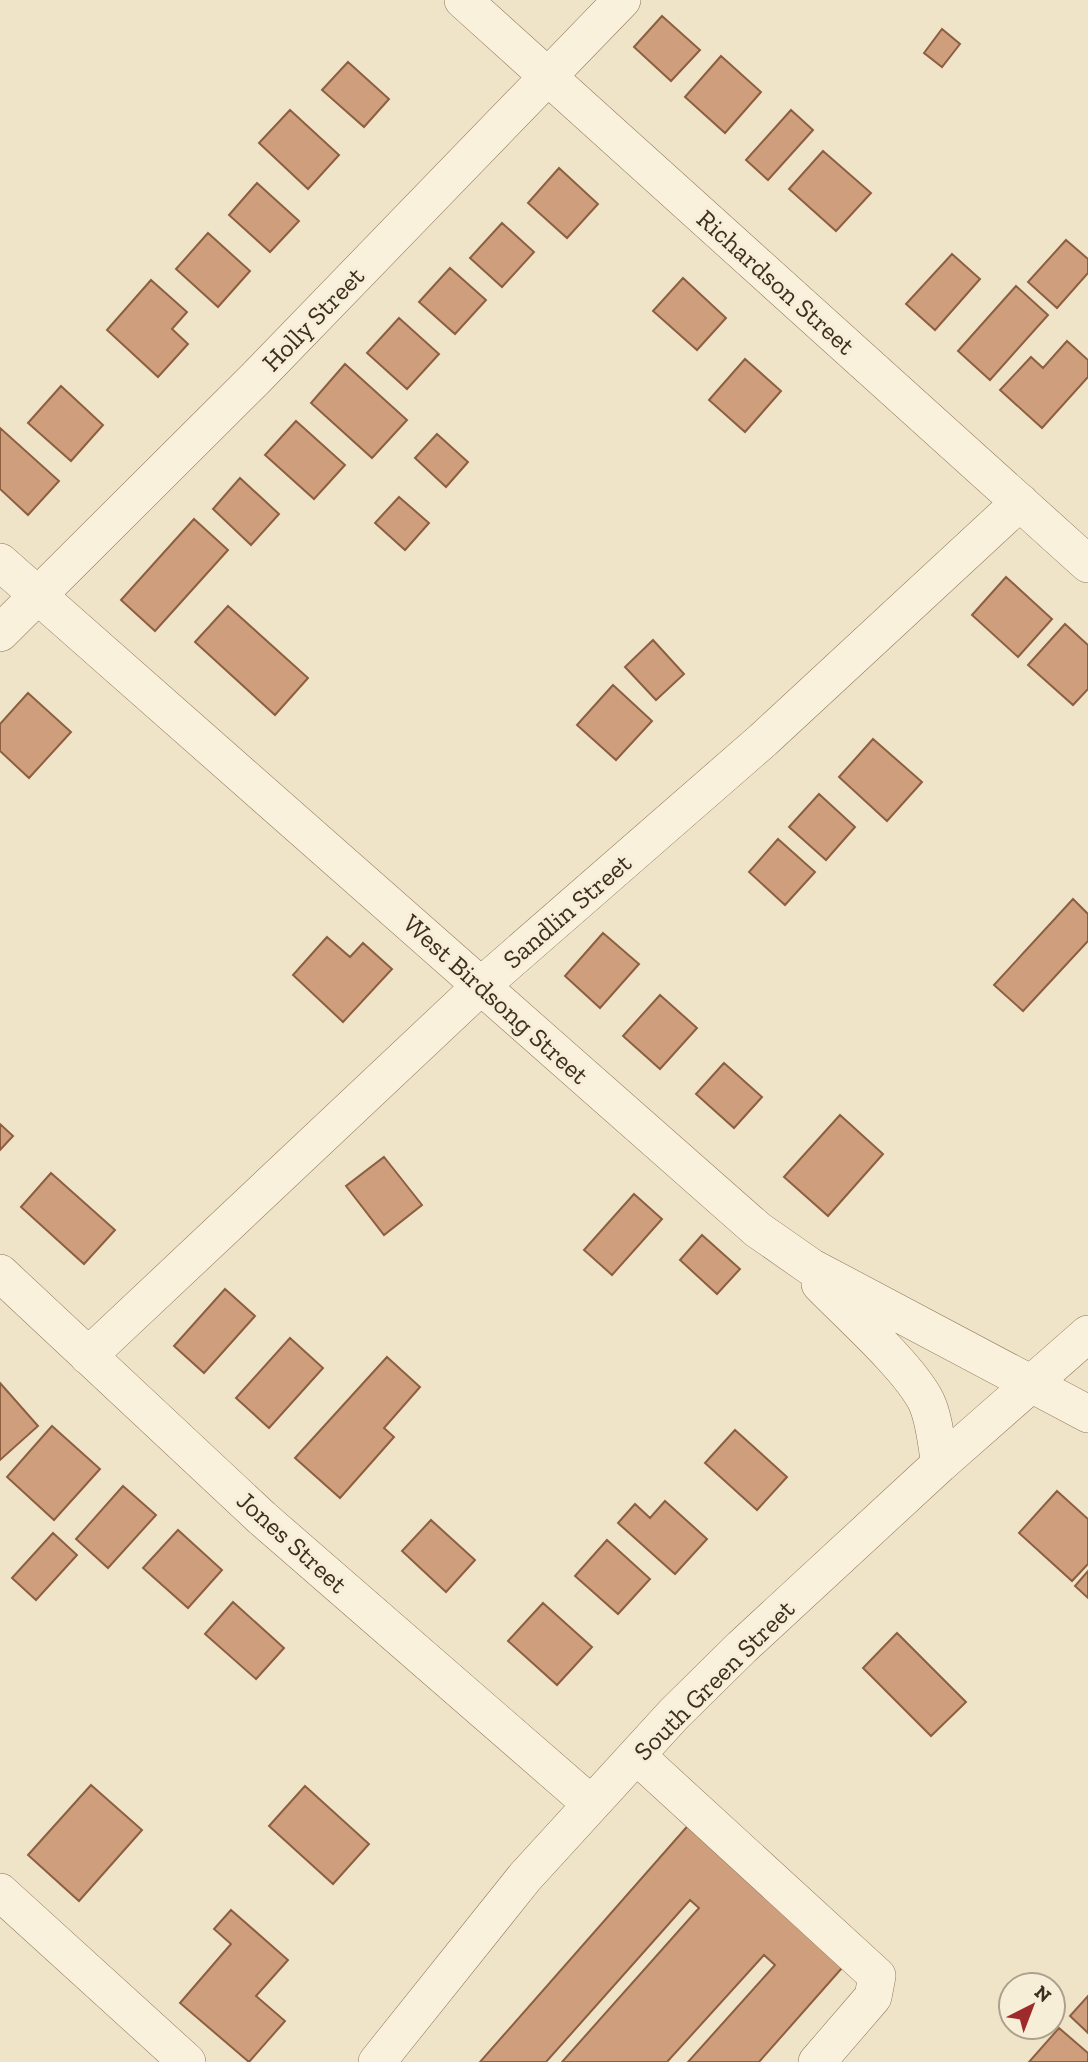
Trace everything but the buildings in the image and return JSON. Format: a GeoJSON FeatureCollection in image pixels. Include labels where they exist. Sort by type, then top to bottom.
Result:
{"type":"FeatureCollection","features":[{"type":"Feature","properties":{"kind":"street","name":"Richardson Street"},"geometry":{"type":"LineString","coordinates":[[463,0],[1088,564]]}},
{"type":"Feature","properties":{"kind":"street","name":"Holly Street"},"geometry":{"type":"LineString","coordinates":[[0,633],[265,368],[622,0]]}},
{"type":"Feature","properties":{"kind":"street","name":"Sandlin Street"},"geometry":{"type":"LineString","coordinates":[[88,1356],[482,985],[763,740],[1020,502]]}},
{"type":"Feature","properties":{"kind":"street","name":"West Birdsong Street"},"geometry":{"type":"LineString","coordinates":[[0,562],[482,985],[724,1203],[793,1255],[1088,1414]]}},
{"type":"Feature","properties":{"kind":"street"},"geometry":{"type":"LineString","coordinates":[[793,1255],[911,1380],[925,1399],[931,1414],[940,1464]]}},
{"type":"Feature","properties":{"kind":"street","name":"Jones Street"},"geometry":{"type":"LineString","coordinates":[[0,1273],[262,1518],[591,1804]]}},
{"type":"Feature","properties":{"kind":"street","name":"South Green Street"},"geometry":{"type":"LineString","coordinates":[[377,2062],[525,1877],[674,1714],[742,1647],[940,1464],[1088,1334]]}},
{"type":"Feature","properties":{"kind":"street"},"geometry":{"type":"LineString","coordinates":[[638,1756],[877,1976],[873,1997],[817,2062]]}},
{"type":"Feature","properties":{"kind":"street"},"geometry":{"type":"LineString","coordinates":[[0,1892],[187,2062]]}}]}
